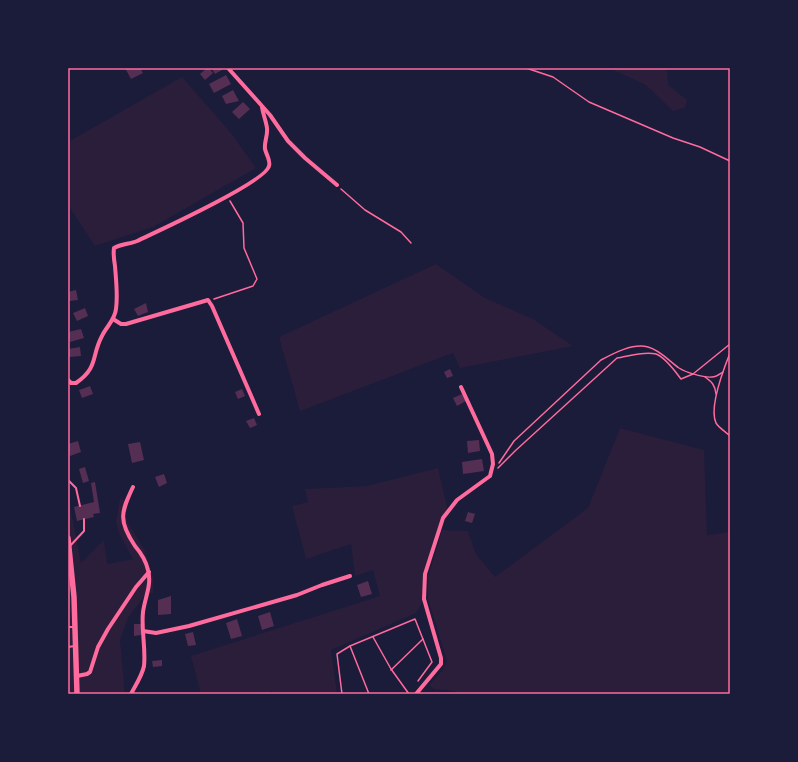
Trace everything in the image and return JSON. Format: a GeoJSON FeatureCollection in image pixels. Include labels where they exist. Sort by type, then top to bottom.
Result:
{"type":"FeatureCollection","features":[{"type":"Feature","properties":{"kind":"main road"},"geometry":{"type":"LineString","coordinates":[[68,538],[73,578],[77,694]]}},
{"type":"Feature","properties":{"kind":"street"},"geometry":{"type":"LineString","coordinates":[[228,68],[273,119],[288,141],[305,158],[337,185]]}},
{"type":"Feature","properties":{"kind":"street"},"geometry":{"type":"LineString","coordinates":[[68,380],[71,383],[76,383],[88,373],[95,359],[100,338],[109,326],[116,311],[114,248],[135,242],[186,219],[257,179],[268,170],[270,163],[265,147],[267,126],[262,107]]}},
{"type":"Feature","properties":{"kind":"street"},"geometry":{"type":"LineString","coordinates":[[113,319],[121,324],[126,324],[208,300],[212,306],[259,414]]}},
{"type":"Feature","properties":{"kind":"street"},"geometry":{"type":"LineString","coordinates":[[416,694],[441,664],[441,658],[424,599],[425,574],[439,529],[443,518],[457,500],[490,476],[493,464],[492,454],[461,387]]}},
{"type":"Feature","properties":{"kind":"street"},"geometry":{"type":"LineString","coordinates":[[131,694],[144,667],[144,606],[150,587],[149,572],[142,556],[129,537],[124,525],[124,506],[133,486]]}},
{"type":"Feature","properties":{"kind":"street"},"geometry":{"type":"LineString","coordinates":[[77,676],[90,672],[94,656],[108,629],[136,587],[149,572]]}},
{"type":"Feature","properties":{"kind":"street"},"geometry":{"type":"LineString","coordinates":[[143,631],[148,633],[156,633],[189,626],[297,595],[350,576]]}},
{"type":"Feature","properties":{"kind":"lane"},"geometry":{"type":"LineString","coordinates":[[68,480],[76,488],[80,506]]}},
{"type":"Feature","properties":{"kind":"lane"},"geometry":{"type":"LineString","coordinates":[[69,547],[84,531],[84,519]]}},
{"type":"Feature","properties":{"kind":"lane"},"geometry":{"type":"LineString","coordinates":[[68,627],[75,626]]}},
{"type":"Feature","properties":{"kind":"lane"},"geometry":{"type":"LineString","coordinates":[[68,647],[76,646]]}},
{"type":"Feature","properties":{"kind":"path"},"geometry":{"type":"LineString","coordinates":[[526,68],[553,77],[589,102],[674,138],[700,147],[730,161]]}},
{"type":"Feature","properties":{"kind":"path"},"geometry":{"type":"LineString","coordinates":[[337,185],[365,210],[400,232],[411,242]]}},
{"type":"Feature","properties":{"kind":"path"},"geometry":{"type":"LineString","coordinates":[[208,300],[253,286],[257,279],[244,248],[243,223],[227,196]]}},
{"type":"Feature","properties":{"kind":"path"},"geometry":{"type":"LineString","coordinates":[[490,476],[515,451],[618,358],[637,354],[656,354],[671,365],[681,379],[693,374],[730,344]]}},
{"type":"Feature","properties":{"kind":"path"},"geometry":{"type":"LineString","coordinates":[[490,476],[514,441],[601,360],[611,355],[638,346],[648,347],[656,350],[680,369],[693,374],[713,377],[723,372]]}},
{"type":"Feature","properties":{"kind":"path"},"geometry":{"type":"LineString","coordinates":[[730,352],[716,396],[714,416],[717,424],[730,436]]}},
{"type":"Feature","properties":{"kind":"path"},"geometry":{"type":"LineString","coordinates":[[705,377],[712,382],[715,387],[716,396]]}},
{"type":"Feature","properties":{"kind":"path"},"geometry":{"type":"LineString","coordinates":[[342,694],[337,654],[372,636],[415,619],[432,662],[418,681]]}},
{"type":"Feature","properties":{"kind":"path"},"geometry":{"type":"LineString","coordinates":[[372,636],[391,670],[409,694]]}},
{"type":"Feature","properties":{"kind":"path"},"geometry":{"type":"LineString","coordinates":[[391,670],[423,639]]}},
{"type":"Feature","properties":{"kind":"path"},"geometry":{"type":"LineString","coordinates":[[350,646],[369,694]]}},
{"type":"Feature","properties":{"kind":"shaded area"},"geometry":{"type":"Polygon","coordinates":[[[609,68],[667,68],[668,85],[687,100],[685,108],[673,111],[646,85],[609,68]]]}},
{"type":"Feature","properties":{"kind":"shaded area"},"geometry":{"type":"Polygon","coordinates":[[[182,77],[231,133],[256,168],[153,227],[95,246],[68,205],[68,142],[182,77]]]}},
{"type":"Feature","properties":{"kind":"shaded area"},"geometry":{"type":"Polygon","coordinates":[[[436,264],[485,298],[533,319],[573,346],[460,368],[453,353],[300,411],[279,337],[436,264]]]}},
{"type":"Feature","properties":{"kind":"shaded area"},"geometry":{"type":"Polygon","coordinates":[[[620,428],[704,450],[707,535],[730,532],[730,694],[458,694],[455,691],[434,689],[429,685],[442,671],[447,661],[428,599],[428,577],[442,530],[468,531],[476,554],[495,577],[588,508],[620,428]]]}},
{"type":"Feature","properties":{"kind":"shaded area"},"geometry":{"type":"Polygon","coordinates":[[[438,468],[448,511],[439,529],[425,576],[424,599],[416,613],[331,650],[337,694],[273,694],[272,691],[266,694],[201,694],[191,656],[380,596],[373,570],[355,576],[351,544],[306,559],[292,506],[308,502],[305,489],[367,486],[438,468]]]}},
{"type":"Feature","properties":{"kind":"shaded area"},"geometry":{"type":"Polygon","coordinates":[[[68,495],[81,563],[104,540],[107,564],[133,559],[119,533],[116,521],[120,499],[129,501],[126,512],[127,521],[145,551],[153,577],[153,593],[146,594],[128,618],[120,640],[125,694],[69,694],[68,495]]]}},
{"type":"Feature","properties":{"kind":"building"},"geometry":{"type":"Polygon","coordinates":[[[125,68],[140,68],[143,73],[131,79],[125,68]]]}},
{"type":"Feature","properties":{"kind":"building"},"geometry":{"type":"Polygon","coordinates":[[[209,68],[213,73],[205,80],[200,74],[209,68]]]}},
{"type":"Feature","properties":{"kind":"building"},"geometry":{"type":"Polygon","coordinates":[[[221,68],[222,70],[215,74],[212,69],[221,68]]]}},
{"type":"Feature","properties":{"kind":"building"},"geometry":{"type":"Polygon","coordinates":[[[226,75],[231,84],[214,93],[209,84],[226,75]]]}},
{"type":"Feature","properties":{"kind":"building"},"geometry":{"type":"Polygon","coordinates":[[[233,90],[239,101],[226,104],[222,96],[233,90]]]}},
{"type":"Feature","properties":{"kind":"building"},"geometry":{"type":"Polygon","coordinates":[[[243,102],[250,109],[239,119],[232,112],[243,102]]]}},
{"type":"Feature","properties":{"kind":"building"},"geometry":{"type":"Polygon","coordinates":[[[76,290],[78,300],[69,301],[68,292],[76,290]]]}},
{"type":"Feature","properties":{"kind":"building"},"geometry":{"type":"Polygon","coordinates":[[[146,303],[148,312],[138,316],[134,309],[146,303]]]}},
{"type":"Feature","properties":{"kind":"building"},"geometry":{"type":"Polygon","coordinates":[[[85,308],[88,316],[77,321],[73,313],[85,308]]]}},
{"type":"Feature","properties":{"kind":"building"},"geometry":{"type":"Polygon","coordinates":[[[81,329],[84,338],[70,342],[68,332],[81,329]]]}},
{"type":"Feature","properties":{"kind":"building"},"geometry":{"type":"Polygon","coordinates":[[[80,347],[81,356],[69,357],[68,349],[80,347]]]}},
{"type":"Feature","properties":{"kind":"building"},"geometry":{"type":"Polygon","coordinates":[[[450,369],[453,376],[447,378],[444,372],[450,369]]]}},
{"type":"Feature","properties":{"kind":"building"},"geometry":{"type":"Polygon","coordinates":[[[90,386],[93,394],[82,398],[79,390],[90,386]]]}},
{"type":"Feature","properties":{"kind":"building"},"geometry":{"type":"Polygon","coordinates":[[[242,389],[245,396],[238,399],[235,392],[242,389]]]}},
{"type":"Feature","properties":{"kind":"building"},"geometry":{"type":"Polygon","coordinates":[[[462,394],[466,401],[457,406],[453,398],[462,394]]]}},
{"type":"Feature","properties":{"kind":"building"},"geometry":{"type":"Polygon","coordinates":[[[254,418],[257,425],[250,428],[246,421],[254,418]]]}},
{"type":"Feature","properties":{"kind":"building"},"geometry":{"type":"Polygon","coordinates":[[[479,440],[480,451],[468,453],[467,441],[479,440]]]}},
{"type":"Feature","properties":{"kind":"building"},"geometry":{"type":"Polygon","coordinates":[[[78,441],[81,452],[70,456],[68,444],[78,441]]]}},
{"type":"Feature","properties":{"kind":"building"},"geometry":{"type":"Polygon","coordinates":[[[140,442],[144,460],[132,463],[128,444],[140,442]]]}},
{"type":"Feature","properties":{"kind":"building"},"geometry":{"type":"Polygon","coordinates":[[[482,459],[484,471],[463,474],[462,462],[482,459]]]}},
{"type":"Feature","properties":{"kind":"building"},"geometry":{"type":"Polygon","coordinates":[[[85,467],[89,481],[83,483],[79,469],[85,467]]]}},
{"type":"Feature","properties":{"kind":"building"},"geometry":{"type":"Polygon","coordinates":[[[164,474],[167,483],[159,487],[155,477],[164,474]]]}},
{"type":"Feature","properties":{"kind":"building"},"geometry":{"type":"Polygon","coordinates":[[[95,482],[100,513],[93,514],[94,517],[77,521],[74,507],[94,502],[91,483],[95,482]]]}},
{"type":"Feature","properties":{"kind":"building"},"geometry":{"type":"Polygon","coordinates":[[[468,512],[475,514],[472,523],[465,521],[468,512]]]}},
{"type":"Feature","properties":{"kind":"building"},"geometry":{"type":"Polygon","coordinates":[[[368,581],[372,594],[361,597],[357,585],[368,581]]]}},
{"type":"Feature","properties":{"kind":"building"},"geometry":{"type":"Polygon","coordinates":[[[171,596],[171,614],[158,615],[158,600],[171,596]]]}},
{"type":"Feature","properties":{"kind":"building"},"geometry":{"type":"Polygon","coordinates":[[[270,612],[274,626],[262,630],[258,616],[270,612]]]}},
{"type":"Feature","properties":{"kind":"building"},"geometry":{"type":"Polygon","coordinates":[[[237,619],[242,636],[231,639],[226,623],[237,619]]]}},
{"type":"Feature","properties":{"kind":"building"},"geometry":{"type":"Polygon","coordinates":[[[134,624],[141,624],[141,635],[134,636],[134,624]]]}},
{"type":"Feature","properties":{"kind":"building"},"geometry":{"type":"Polygon","coordinates":[[[193,632],[196,645],[188,646],[185,634],[193,632]]]}},
{"type":"Feature","properties":{"kind":"building"},"geometry":{"type":"Polygon","coordinates":[[[162,660],[162,666],[153,667],[152,661],[162,660]]]}}]}
